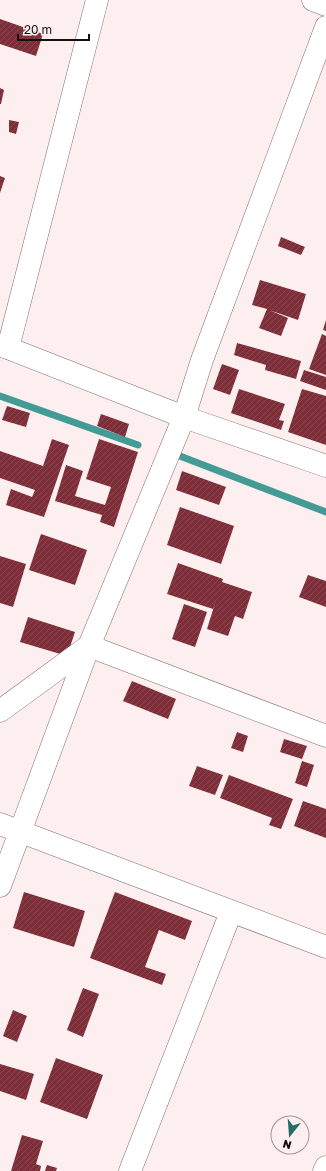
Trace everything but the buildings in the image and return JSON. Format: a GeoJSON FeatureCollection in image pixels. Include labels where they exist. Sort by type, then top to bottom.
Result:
{"type":"FeatureCollection","features":[{"type":"Feature","properties":{"kind":"street"},"geometry":{"type":"LineString","coordinates":[[97,0],[4,347],[184,417],[326,466]]}},
{"type":"Feature","properties":{"kind":"street"},"geometry":{"type":"LineString","coordinates":[[313,0],[326,5]]}},
{"type":"Feature","properties":{"kind":"street"},"geometry":{"type":"LineString","coordinates":[[0,886],[10,828],[89,646],[184,417],[202,360],[326,27]]}},
{"type":"Feature","properties":{"kind":"street"},"geometry":{"type":"LineString","coordinates":[[0,711],[89,646]]}},
{"type":"Feature","properties":{"kind":"street"},"geometry":{"type":"LineString","coordinates":[[89,646],[326,736]]}},
{"type":"Feature","properties":{"kind":"street"},"geometry":{"type":"LineString","coordinates":[[10,828],[326,947]]}},
{"type":"Feature","properties":{"kind":"street"},"geometry":{"type":"LineString","coordinates":[[130,1171],[231,912]]}},
{"type":"Feature","properties":{"kind":"street"},"geometry":{"type":"LineString","coordinates":[[324,1171],[326,1167]]}},
{"type":"Feature","properties":{"kind":"waterway"},"geometry":{"type":"LineString","coordinates":[[0,396],[138,445]]}},
{"type":"Feature","properties":{"kind":"waterway"},"geometry":{"type":"LineString","coordinates":[[172,453],[326,512]]}}]}
